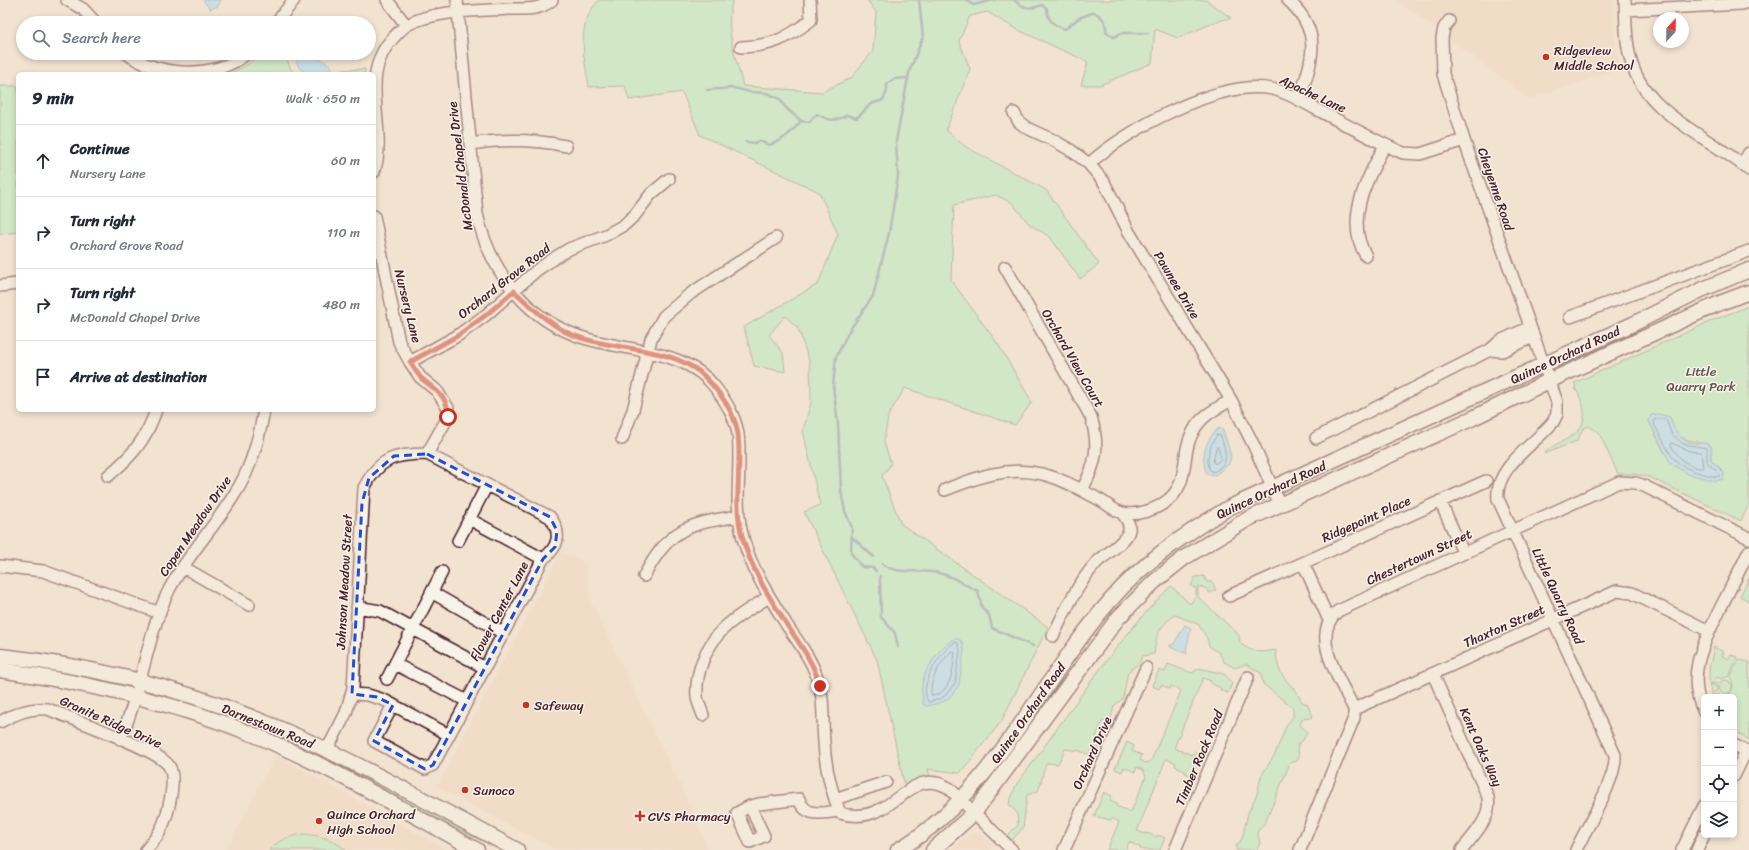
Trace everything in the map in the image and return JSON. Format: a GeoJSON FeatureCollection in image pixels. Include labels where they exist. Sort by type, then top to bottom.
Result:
{"type":"FeatureCollection","features":[{"type":"Feature","properties":{"kind":"main road","name":"Quince Orchard Road"},"geometry":{"type":"LineString","coordinates":[[898,850],[924,832],[961,800],[984,773],[1092,624],[1121,589],[1152,559],[1182,536],[1230,507],[1633,324],[1701,290],[1749,270]]}},
{"type":"Feature","properties":{"kind":"main road","name":"Quince Orchard Road"},"geometry":{"type":"LineString","coordinates":[[933,850],[974,813],[1104,637],[1134,601],[1184,558],[1221,534],[1280,505],[1473,418],[1550,380],[1720,303],[1749,292]]}},
{"type":"Feature","properties":{"kind":"main road","name":"Darnestown Road"},"geometry":{"type":"LineString","coordinates":[[0,656],[74,666],[140,680],[245,714],[327,750],[517,850]]}},
{"type":"Feature","properties":{"kind":"main road","name":"Darnestown Road"},"geometry":{"type":"LineString","coordinates":[[0,670],[65,680],[137,695],[200,715],[269,742],[317,765],[477,850]]}},
{"type":"Feature","properties":{"kind":"street"},"geometry":{"type":"LineString","coordinates":[[67,0],[83,9],[90,16]]}},
{"type":"Feature","properties":{"kind":"street"},"geometry":{"type":"LineString","coordinates":[[281,16],[294,0]]}},
{"type":"Feature","properties":{"kind":"street"},"geometry":{"type":"LineString","coordinates":[[387,0],[406,25]]}},
{"type":"Feature","properties":{"kind":"street","name":"McDonald Chapel Drive"},"geometry":{"type":"LineString","coordinates":[[457,0],[477,214],[482,235],[498,269],[514,291],[538,314],[566,332],[587,339],[674,359],[694,368],[712,383],[727,403],[738,434],[737,498],[742,534],[749,560],[769,597],[805,652],[818,679],[824,715],[826,767],[839,811]]}},
{"type":"Feature","properties":{"kind":"street"},"geometry":{"type":"LineString","coordinates":[[376,73],[380,56],[389,42],[406,25],[421,18],[458,12],[537,9],[546,5],[552,0]]}},
{"type":"Feature","properties":{"kind":"street"},"geometry":{"type":"LineString","coordinates":[[741,47],[761,47],[776,43],[801,27],[811,20],[810,0]]}},
{"type":"Feature","properties":{"kind":"street"},"geometry":{"type":"LineString","coordinates":[[1288,0],[1306,20],[1312,37],[1312,60],[1299,100]]}},
{"type":"Feature","properties":{"kind":"street"},"geometry":{"type":"LineString","coordinates":[[1749,2],[1741,4],[1626,5],[1627,44],[1631,62],[1648,95],[1668,113],[1745,167],[1749,153]]}},
{"type":"Feature","properties":{"kind":"street","name":"Cheyenne Road"},"geometry":{"type":"LineString","coordinates":[[1449,21],[1444,28],[1442,38],[1443,74],[1464,140],[1544,364]]}},
{"type":"Feature","properties":{"kind":"street"},"geometry":{"type":"LineString","coordinates":[[138,60],[159,70],[200,72],[231,63],[236,60]]}},
{"type":"Feature","properties":{"kind":"street","name":"Apache Lane"},"geometry":{"type":"LineString","coordinates":[[1089,164],[1106,149],[1120,140],[1182,107],[1211,95],[1252,88],[1273,89],[1299,100],[1384,145],[1403,153],[1420,154],[1464,140]]}},
{"type":"Feature","properties":{"kind":"street","name":"Pawnee Drive"},"geometry":{"type":"LineString","coordinates":[[1014,113],[1019,122],[1027,128],[1072,150],[1089,164],[1104,182],[1129,232],[1231,400],[1280,505]]}},
{"type":"Feature","properties":{"kind":"street"},"geometry":{"type":"LineString","coordinates":[[376,127],[376,156]]}},
{"type":"Feature","properties":{"kind":"street"},"geometry":{"type":"LineString","coordinates":[[470,144],[487,141],[524,140],[548,142],[566,146]]}},
{"type":"Feature","properties":{"kind":"street"},"geometry":{"type":"LineString","coordinates":[[1366,256],[1359,244],[1356,226],[1359,206],[1370,173],[1384,145]]}},
{"type":"Feature","properties":{"kind":"street","name":"Orchard Grove Road"},"geometry":{"type":"LineString","coordinates":[[410,362],[457,336],[486,315],[537,270],[556,257],[606,235],[624,225],[635,216],[651,194],[669,179]]}},
{"type":"Feature","properties":{"kind":"street","name":"Nursery Lane"},"geometry":{"type":"LineString","coordinates":[[376,226],[400,342],[410,362],[420,377],[438,391],[448,408],[448,417],[427,454]]}},
{"type":"Feature","properties":{"kind":"street"},"geometry":{"type":"LineString","coordinates":[[622,439],[633,410],[648,352],[656,330],[673,307],[776,238]]}},
{"type":"Feature","properties":{"kind":"street"},"geometry":{"type":"LineString","coordinates":[[1570,317],[1749,251]]}},
{"type":"Feature","properties":{"kind":"street","name":"Orchard View Court"},"geometry":{"type":"LineString","coordinates":[[1005,267],[1091,417],[1097,443],[1091,473],[1082,490]]}},
{"type":"Feature","properties":{"kind":"street"},"geometry":{"type":"LineString","coordinates":[[0,286],[16,284]]}},
{"type":"Feature","properties":{"kind":"street"},"geometry":{"type":"LineString","coordinates":[[1316,438],[1490,350],[1502,351],[1532,332]]}},
{"type":"Feature","properties":{"kind":"street","name":"Little Quarry Road"},"geometry":{"type":"LineString","coordinates":[[1544,364],[1557,402],[1556,418],[1502,476],[1498,494],[1500,505],[1511,530],[1554,619],[1610,742],[1615,761],[1610,780],[1577,850]]}},
{"type":"Feature","properties":{"kind":"street"},"geometry":{"type":"LineString","coordinates":[[1122,513],[1135,514],[1152,509],[1165,503],[1176,492],[1184,476],[1187,448],[1194,429],[1205,415],[1231,400]]}},
{"type":"Feature","properties":{"kind":"street"},"geometry":{"type":"LineString","coordinates":[[108,476],[131,456],[150,427],[155,412]]}},
{"type":"Feature","properties":{"kind":"street","name":"Copen Meadow Drive"},"geometry":{"type":"LineString","coordinates":[[120,739],[137,695],[149,644],[169,590],[198,543],[236,494],[249,467],[260,432],[264,412]]}},
{"type":"Feature","properties":{"kind":"street","name":"Johnson Meadow Street"},"geometry":{"type":"LineString","coordinates":[[327,750],[346,713],[352,694],[364,488],[376,470],[394,456],[406,454],[427,454]]}},
{"type":"Feature","properties":{"kind":"street","name":"Flower Center Lane"},"geometry":{"type":"LineString","coordinates":[[427,454],[550,517],[557,531],[557,539],[551,553],[543,559],[449,735]]}},
{"type":"Feature","properties":{"kind":"street"},"geometry":{"type":"LineString","coordinates":[[945,490],[990,474],[1012,471],[1042,474],[1061,480],[1082,490],[1122,513],[1128,521],[1130,530],[1126,537],[1092,568],[1063,616],[1054,636]]}},
{"type":"Feature","properties":{"kind":"street","name":"Ridgepoint Place"},"geometry":{"type":"LineString","coordinates":[[1229,596],[1486,481]]}},
{"type":"Feature","properties":{"kind":"street","name":"Chestertown Street"},"geometry":{"type":"LineString","coordinates":[[1330,620],[1342,608],[1611,484],[1627,482],[1644,486],[1749,538]]}},
{"type":"Feature","properties":{"kind":"street"},"geometry":{"type":"LineString","coordinates":[[458,541],[487,485]]}},
{"type":"Feature","properties":{"kind":"street"},"geometry":{"type":"LineString","coordinates":[[1440,502],[1463,552]]}},
{"type":"Feature","properties":{"kind":"street"},"geometry":{"type":"LineString","coordinates":[[644,576],[663,545],[676,534],[705,521],[739,516]]}},
{"type":"Feature","properties":{"kind":"street"},"geometry":{"type":"LineString","coordinates":[[469,519],[543,559]]}},
{"type":"Feature","properties":{"kind":"street"},"geometry":{"type":"LineString","coordinates":[[1701,705],[1697,696],[1696,675],[1699,656],[1709,631],[1749,551]]}},
{"type":"Feature","properties":{"kind":"street"},"geometry":{"type":"LineString","coordinates":[[1300,850],[1354,718],[1354,710],[1327,650],[1325,634],[1330,620],[1303,563]]}},
{"type":"Feature","properties":{"kind":"street"},"geometry":{"type":"LineString","coordinates":[[0,566],[43,571],[160,613]]}},
{"type":"Feature","properties":{"kind":"street"},"geometry":{"type":"LineString","coordinates":[[183,567],[249,605]]}},
{"type":"Feature","properties":{"kind":"street"},"geometry":{"type":"LineString","coordinates":[[387,679],[442,572]]}},
{"type":"Feature","properties":{"kind":"street","name":"Thaxton Street"},"geometry":{"type":"LineString","coordinates":[[1354,710],[1611,593],[1625,591],[1640,596],[1709,631]]}},
{"type":"Feature","properties":{"kind":"street"},"geometry":{"type":"LineString","coordinates":[[431,592],[504,633]]}},
{"type":"Feature","properties":{"kind":"street"},"geometry":{"type":"LineString","coordinates":[[703,715],[697,699],[697,684],[701,666],[710,646],[716,637],[729,624],[769,597]]}},
{"type":"Feature","properties":{"kind":"street"},"geometry":{"type":"LineString","coordinates":[[357,607],[380,611],[485,668]]}},
{"type":"Feature","properties":{"kind":"street"},"geometry":{"type":"LineString","coordinates":[[395,664],[467,701]]}},
{"type":"Feature","properties":{"kind":"street","name":"Orchard Drive"},"geometry":{"type":"LineString","coordinates":[[1064,850],[1146,668]]}},
{"type":"Feature","properties":{"kind":"street","name":"Kent Oaks Way"},"geometry":{"type":"LineString","coordinates":[[1433,674],[1488,797],[1489,810],[1485,819],[1462,850]]}},
{"type":"Feature","properties":{"kind":"street","name":"Timber Rock Road"},"geometry":{"type":"LineString","coordinates":[[1176,850],[1248,677]]}},
{"type":"Feature","properties":{"kind":"street"},"geometry":{"type":"LineString","coordinates":[[352,694],[377,697],[393,705],[449,735],[433,765],[425,768],[374,742],[393,705]]}},
{"type":"Feature","properties":{"kind":"street","name":"Granite Ridge Drive"},"geometry":{"type":"LineString","coordinates":[[0,722],[19,713],[37,708],[48,709],[155,754],[164,760],[170,767],[172,778],[167,816],[160,832],[146,850]]}},
{"type":"Feature","properties":{"kind":"street"},"geometry":{"type":"LineString","coordinates":[[1737,746],[1748,751],[1737,771]]}},
{"type":"Feature","properties":{"kind":"street"},"geometry":{"type":"LineString","coordinates":[[750,806],[799,799],[802,808],[807,812],[821,813],[839,811],[840,813],[850,816],[862,815],[880,810],[921,783],[932,781],[949,788],[1012,850]]}},
{"type":"Feature","properties":{"kind":"street"},"geometry":{"type":"LineString","coordinates":[[835,799],[886,782]]}},
{"type":"Feature","properties":{"kind":"street"},"geometry":{"type":"LineString","coordinates":[[1682,850],[1701,812]]}},
{"type":"Feature","properties":{"kind":"street"},"geometry":{"type":"LineString","coordinates":[[1697,850],[1703,838]]}},
{"type":"Feature","properties":{"kind":"highlighted area"},"geometry":{"type":"Polygon","coordinates":[[[427,454],[550,517],[557,531],[555,547],[543,559],[433,765],[425,769],[374,741],[393,705],[377,697],[352,694],[362,503],[369,478],[394,456],[427,454]]]}},
{"type":"Feature","properties":{"kind":"shaded area","name":"Ridgeview Middle School"},"geometry":{"type":"Polygon","coordinates":[[[1397,0],[1613,0],[1615,47],[1621,68],[1530,99],[1397,0]]]}},
{"type":"Feature","properties":{"kind":"shaded area"},"geometry":{"type":"Polygon","coordinates":[[[561,552],[584,562],[590,600],[685,795],[709,850],[557,850],[437,787],[561,552]]]}},
{"type":"Feature","properties":{"kind":"shaded area","name":"Quince Orchard High School"},"geometry":{"type":"Polygon","coordinates":[[[276,755],[447,850],[226,850],[276,755]]]}},
{"type":"Feature","properties":{"kind":"shaded area"},"geometry":{"type":"Polygon","coordinates":[[[971,833],[980,834],[992,843],[991,850],[949,850],[971,833]]]}},
{"type":"Feature","properties":{"kind":"green space"},"geometry":{"type":"Polygon","coordinates":[[[599,0],[733,0],[730,10],[730,32],[743,86],[822,92],[851,78],[873,51],[876,12],[867,0],[1206,0],[1231,18],[1218,21],[1178,38],[1155,29],[1152,63],[1100,85],[1081,85],[1088,62],[1016,29],[987,12],[970,16],[959,41],[970,69],[946,130],[966,147],[1046,190],[1099,264],[1080,279],[1050,237],[1029,224],[1012,203],[996,195],[954,205],[951,280],[998,344],[1032,402],[1015,425],[905,388],[888,416],[884,442],[891,464],[882,476],[901,524],[1048,627],[1001,722],[960,773],[928,769],[931,781],[906,792],[877,660],[804,512],[820,505],[803,431],[811,402],[810,364],[798,328],[785,316],[769,335],[783,353],[785,372],[754,366],[744,327],[818,284],[838,234],[819,192],[700,135],[682,92],[629,100],[625,86],[589,87],[585,64],[583,41],[584,30],[591,10],[599,0]]]}},
{"type":"Feature","properties":{"kind":"green space"},"geometry":{"type":"Polygon","coordinates":[[[253,60],[287,60],[292,72],[233,72],[253,60]]]}},
{"type":"Feature","properties":{"kind":"green space"},"geometry":{"type":"Polygon","coordinates":[[[365,69],[364,72],[342,72],[342,70],[365,69]]]}},
{"type":"Feature","properties":{"kind":"green space"},"geometry":{"type":"Polygon","coordinates":[[[0,86],[16,86],[16,232],[0,234],[0,86]]]}},
{"type":"Feature","properties":{"kind":"green space","name":"Little Quarry Park"},"geometry":{"type":"Polygon","coordinates":[[[1749,306],[1749,504],[1741,521],[1649,477],[1634,474],[1618,474],[1599,433],[1589,426],[1583,429],[1577,441],[1544,454],[1553,446],[1577,432],[1581,426],[1584,414],[1579,394],[1574,383],[1718,318],[1749,306]],[[1651,415],[1649,421],[1664,452],[1722,470],[1711,460],[1711,446],[1680,437],[1672,427],[1671,419],[1651,415]]]}},
{"type":"Feature","properties":{"kind":"green space"},"geometry":{"type":"Polygon","coordinates":[[[1204,576],[1207,582],[1212,582],[1216,590],[1210,593],[1205,588],[1198,587],[1198,597],[1239,635],[1240,643],[1248,649],[1265,652],[1276,650],[1279,668],[1282,674],[1298,694],[1302,702],[1307,704],[1313,716],[1311,718],[1302,719],[1300,725],[1307,731],[1303,740],[1297,745],[1299,756],[1297,761],[1290,763],[1265,823],[1257,832],[1260,843],[1257,850],[1236,850],[1236,846],[1242,839],[1248,813],[1257,794],[1261,776],[1275,754],[1287,724],[1293,717],[1293,708],[1263,684],[1261,673],[1246,664],[1235,668],[1224,662],[1219,653],[1209,646],[1207,638],[1198,624],[1175,615],[1159,632],[1154,654],[1143,656],[1139,663],[1128,672],[1123,698],[1114,706],[1111,718],[1102,722],[1096,737],[1099,746],[1096,758],[1080,751],[1065,749],[1058,764],[1047,763],[1038,791],[1027,795],[1023,828],[1012,840],[1007,836],[1018,825],[1017,813],[1009,804],[1016,785],[1090,682],[1149,609],[1171,586],[1190,604],[1196,596],[1196,588],[1191,586],[1195,577],[1204,576]]]}},
{"type":"Feature","properties":{"kind":"green space"},"geometry":{"type":"Polygon","coordinates":[[[1749,578],[1749,601],[1740,596],[1749,578]]]}},
{"type":"Feature","properties":{"kind":"green space"},"geometry":{"type":"Polygon","coordinates":[[[1714,647],[1724,652],[1722,656],[1729,659],[1731,655],[1738,657],[1729,676],[1721,679],[1718,677],[1715,679],[1718,682],[1716,684],[1709,683],[1709,669],[1714,647]]]}},
{"type":"Feature","properties":{"kind":"green space"},"geometry":{"type":"Polygon","coordinates":[[[1739,660],[1749,662],[1749,740],[1737,732],[1737,694],[1729,694],[1733,686],[1730,677],[1739,660]]]}},
{"type":"Feature","properties":{"kind":"green space"},"geometry":{"type":"Polygon","coordinates":[[[1168,664],[1192,673],[1199,668],[1224,674],[1232,683],[1228,693],[1220,690],[1221,688],[1210,683],[1211,681],[1203,678],[1174,748],[1192,755],[1194,752],[1200,755],[1192,776],[1185,773],[1185,770],[1175,766],[1176,763],[1166,759],[1137,831],[1157,837],[1158,835],[1165,838],[1160,850],[1142,850],[1140,847],[1129,842],[1126,850],[1107,850],[1119,822],[1112,818],[1111,820],[1094,816],[1104,792],[1112,796],[1110,801],[1117,804],[1116,806],[1131,812],[1146,777],[1143,770],[1137,767],[1135,772],[1124,767],[1122,772],[1115,769],[1127,742],[1134,746],[1132,751],[1142,755],[1140,760],[1146,763],[1151,761],[1181,691],[1171,686],[1170,689],[1161,685],[1159,689],[1152,686],[1159,670],[1165,672],[1168,664]]]}},
{"type":"Feature","properties":{"kind":"green space"},"geometry":{"type":"Polygon","coordinates":[[[1725,680],[1731,684],[1732,687],[1730,692],[1725,694],[1720,692],[1718,687],[1720,682],[1725,680]]]}},
{"type":"Feature","properties":{"kind":"green space"},"geometry":{"type":"Polygon","coordinates":[[[1709,684],[1717,686],[1717,691],[1711,694],[1709,684]]]}},
{"type":"Feature","properties":{"kind":"green space"},"geometry":{"type":"Polygon","coordinates":[[[219,713],[246,722],[317,752],[468,830],[485,842],[328,761],[219,716],[219,713]]]}},
{"type":"Feature","properties":{"kind":"green space"},"geometry":{"type":"Polygon","coordinates":[[[303,834],[326,838],[346,850],[269,850],[284,839],[303,834]]]}},
{"type":"Feature","properties":{"kind":"water"},"geometry":{"type":"Polygon","coordinates":[[[203,0],[221,0],[218,6],[210,9],[203,0]]]}},
{"type":"Feature","properties":{"kind":"water"},"geometry":{"type":"Polygon","coordinates":[[[297,60],[321,60],[331,66],[332,72],[306,72],[299,67],[297,60]]]}},
{"type":"Feature","properties":{"kind":"water"},"geometry":{"type":"Polygon","coordinates":[[[1659,414],[1670,417],[1675,429],[1680,436],[1687,441],[1692,443],[1709,444],[1711,446],[1711,460],[1724,473],[1723,479],[1716,481],[1688,474],[1670,462],[1649,421],[1651,415],[1659,414]]]}},
{"type":"Feature","properties":{"kind":"water"},"geometry":{"type":"Polygon","coordinates":[[[1219,428],[1223,430],[1231,456],[1229,464],[1215,475],[1207,474],[1204,462],[1205,450],[1210,438],[1219,428]]]}},
{"type":"Feature","properties":{"kind":"water"},"geometry":{"type":"Polygon","coordinates":[[[1185,625],[1191,628],[1186,650],[1187,654],[1170,647],[1170,645],[1173,645],[1185,625]]]}},
{"type":"Feature","properties":{"kind":"water"},"geometry":{"type":"Polygon","coordinates":[[[955,638],[962,641],[964,650],[959,685],[949,698],[942,702],[927,706],[923,704],[923,679],[934,658],[944,646],[955,638]]]}},
{"type":"Feature","properties":{"kind":"waterway"},"geometry":{"type":"LineString","coordinates":[[876,571],[873,568],[862,567],[851,553],[852,528],[845,511],[841,491],[838,423],[833,386],[836,357],[849,331],[873,296],[889,233],[898,176],[896,141],[909,73],[923,37],[919,0]]}},
{"type":"Feature","properties":{"kind":"waterway"},"geometry":{"type":"LineString","coordinates":[[967,0],[973,5],[994,0]]}},
{"type":"Feature","properties":{"kind":"waterway"},"geometry":{"type":"LineString","coordinates":[[1014,0],[1021,5],[1031,8],[1042,5],[1047,8],[1048,16],[1052,22],[1065,29],[1079,18],[1094,12],[1103,20],[1106,26],[1106,32],[1114,37],[1121,33],[1148,33]]}},
{"type":"Feature","properties":{"kind":"waterway"},"geometry":{"type":"LineString","coordinates":[[746,142],[755,143],[760,141],[769,145],[787,136],[801,121],[809,122],[817,114],[832,120],[839,119],[847,115],[857,118],[871,104],[883,100],[887,91],[887,84],[894,79],[908,78]]}},
{"type":"Feature","properties":{"kind":"waterway"},"geometry":{"type":"LineString","coordinates":[[707,90],[734,88],[750,92],[767,93],[780,99],[785,107],[801,121]]}},
{"type":"Feature","properties":{"kind":"waterway"},"geometry":{"type":"LineString","coordinates":[[853,538],[874,557]]}},
{"type":"Feature","properties":{"kind":"waterway"},"geometry":{"type":"LineString","coordinates":[[882,564],[895,570],[935,572],[951,577],[978,591],[982,608],[989,615],[992,628],[1033,646]]}},
{"type":"Feature","properties":{"kind":"waterway"},"geometry":{"type":"LineString","coordinates":[[880,576],[881,617],[895,633],[898,647]]}},
{"type":"Feature","properties":{"kind":"place","name":"Ridgeview Middle School"},"geometry":{"type":"Point","coordinates":[1546,57]}},
{"type":"Feature","properties":{"kind":"place","name":"Safeway"},"geometry":{"type":"Point","coordinates":[526,705]}},
{"type":"Feature","properties":{"kind":"place","name":"Sunoco"},"geometry":{"type":"Point","coordinates":[465,790]}},
{"type":"Feature","properties":{"kind":"place","name":"CVS Pharmacy"},"geometry":{"type":"Point","coordinates":[640,816]}},
{"type":"Feature","properties":{"kind":"place","name":"Quince Orchard High School"},"geometry":{"type":"Point","coordinates":[319,821]}},
{"type":"Feature","properties":{"kind":"route"},"geometry":{"type":"LineString","coordinates":[[448,417],[448,408],[445,400],[438,391],[420,377],[410,362],[457,336],[486,315],[514,291],[538,314],[566,332],[587,339],[674,359],[694,368],[712,383],[727,403],[734,419],[738,434],[737,498],[742,534],[749,560],[769,597],[811,662],[820,686]]}}]}
